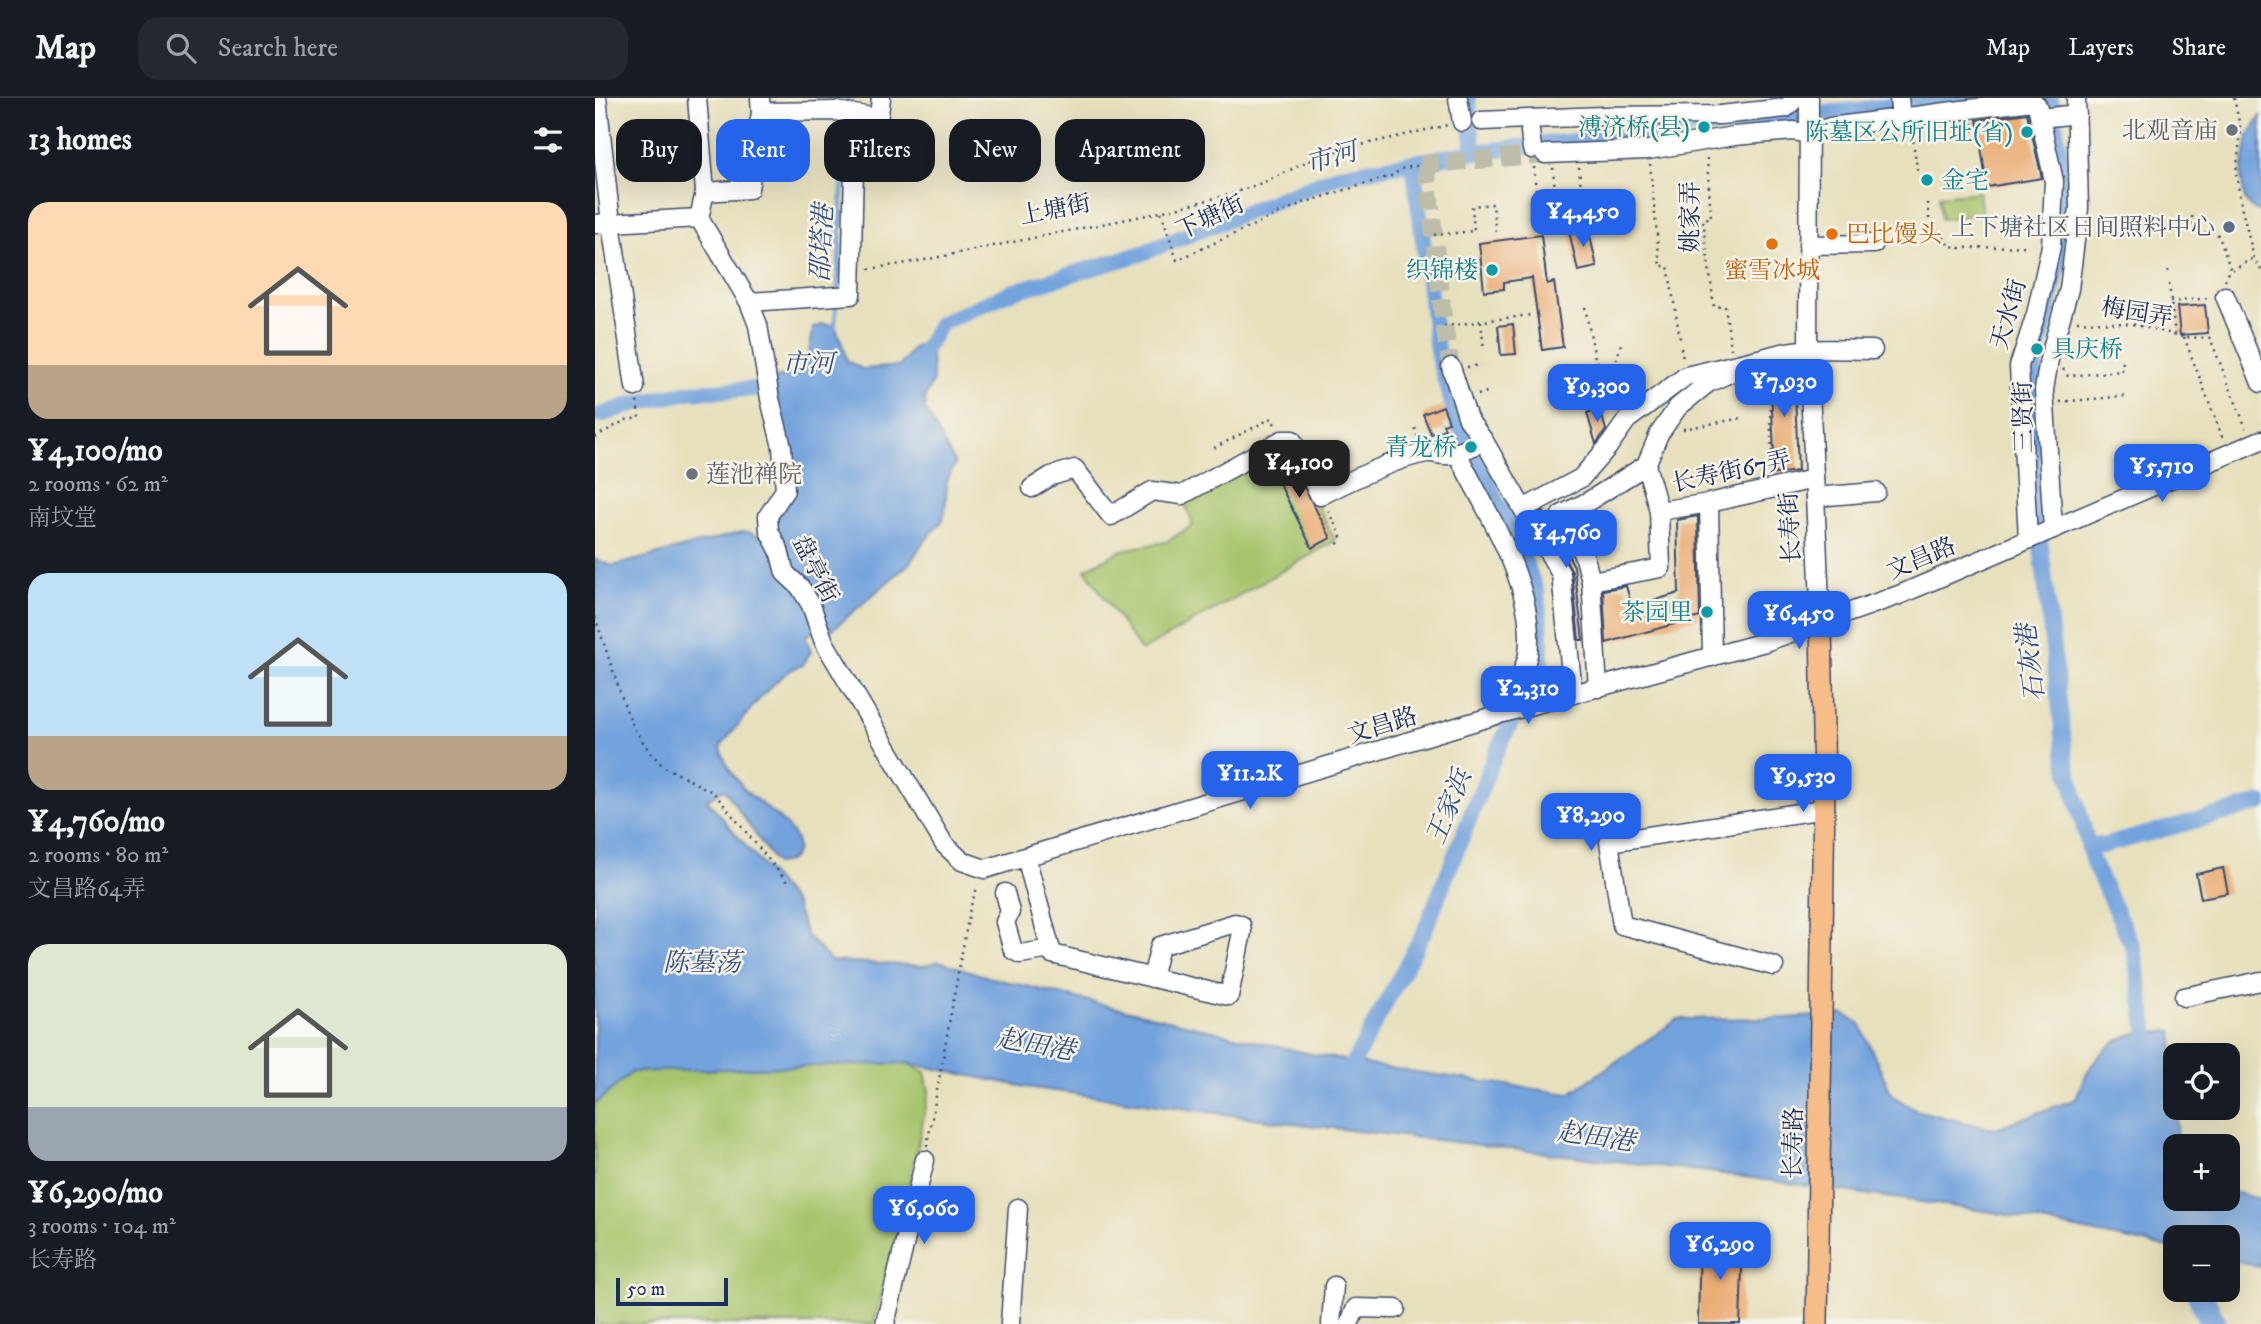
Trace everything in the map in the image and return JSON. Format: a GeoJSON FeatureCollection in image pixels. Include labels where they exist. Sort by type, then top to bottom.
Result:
{"type":"FeatureCollection","features":[{"type":"Feature","properties":{"kind":"main road","name":"长寿街"},"geometry":{"type":"LineString","coordinates":[[1821,623],[1823,1004]]}},
{"type":"Feature","properties":{"kind":"main road","name":"长寿路"},"geometry":{"type":"LineString","coordinates":[[1817,1324],[1823,1004]]}},
{"type":"Feature","properties":{"kind":"street"},"geometry":{"type":"LineString","coordinates":[[597,98],[603,224],[635,387]]}},
{"type":"Feature","properties":{"kind":"street"},"geometry":{"type":"LineString","coordinates":[[603,224],[699,218],[705,192],[697,98]]}},
{"type":"Feature","properties":{"kind":"street"},"geometry":{"type":"LineString","coordinates":[[750,302],[842,295],[851,269],[854,167],[857,153],[865,143],[870,117],[881,98]]}},
{"type":"Feature","properties":{"kind":"street"},"geometry":{"type":"LineString","coordinates":[[1458,98],[1462,122]]}},
{"type":"Feature","properties":{"kind":"street"},"geometry":{"type":"LineString","coordinates":[[1530,131],[1541,156],[1648,150],[1704,127],[1786,108],[1805,99],[1808,134]]}},
{"type":"Feature","properties":{"kind":"street"},"geometry":{"type":"LineString","coordinates":[[1481,121],[1602,116],[1808,134],[1902,111],[2032,102],[2058,111]]}},
{"type":"Feature","properties":{"kind":"street"},"geometry":{"type":"LineString","coordinates":[[705,192],[749,189],[761,105],[837,111],[870,117]]}},
{"type":"Feature","properties":{"kind":"street","name":"三贤街"},"geometry":{"type":"LineString","coordinates":[[2041,534],[2045,403],[2036,349],[2060,320],[2069,289],[2079,208],[2058,111]]}},
{"type":"Feature","properties":{"kind":"street","name":"天水街"},"geometry":{"type":"LineString","coordinates":[[2041,534],[2019,366],[2036,349],[2036,314],[2051,246],[2058,111]]}},
{"type":"Feature","properties":{"kind":"street","name":"长寿街"},"geometry":{"type":"LineString","coordinates":[[1808,134],[1808,350],[1821,623]]}},
{"type":"Feature","properties":{"kind":"street","name":"盘亭街"},"geometry":{"type":"LineString","coordinates":[[699,218],[750,302],[758,325],[770,399],[782,447],[785,490],[768,516],[769,531],[779,550],[785,573],[800,587],[811,605],[824,642],[944,844],[962,861],[985,869]]}},
{"type":"Feature","properties":{"kind":"street"},"geometry":{"type":"LineString","coordinates":[[1808,245],[1874,244]]}},
{"type":"Feature","properties":{"kind":"street"},"geometry":{"type":"LineString","coordinates":[[2225,296],[2261,383]]}},
{"type":"Feature","properties":{"kind":"street"},"geometry":{"type":"LineString","coordinates":[[1523,509],[1581,478],[1627,420],[1686,376],[1808,350],[1873,350]]}},
{"type":"Feature","properties":{"kind":"street"},"geometry":{"type":"LineString","coordinates":[[1598,688],[1591,581],[1585,558],[1561,515],[1589,501],[1646,465],[1659,434],[1678,407],[1708,383],[1767,357]]}},
{"type":"Feature","properties":{"kind":"street"},"geometry":{"type":"LineString","coordinates":[[1451,367],[1468,418],[1560,574],[1573,694]]}},
{"type":"Feature","properties":{"kind":"street"},"geometry":{"type":"LineString","coordinates":[[1664,393],[1678,407]]}},
{"type":"Feature","properties":{"kind":"street"},"geometry":{"type":"LineString","coordinates":[[1032,488],[1051,476],[1075,469],[1111,516],[1152,491],[1182,495],[1282,440],[1292,440],[1320,496],[1357,477],[1426,453],[1445,455],[1481,442]]}},
{"type":"Feature","properties":{"kind":"street","name":"文昌路"},"geometry":{"type":"LineString","coordinates":[[985,869],[1503,713],[1765,642],[1899,595],[2257,442]]}},
{"type":"Feature","properties":{"kind":"street"},"geometry":{"type":"LineString","coordinates":[[1459,452],[1520,578],[1526,608],[1528,656],[1503,713]]}},
{"type":"Feature","properties":{"kind":"street"},"geometry":{"type":"LineString","coordinates":[[1591,581],[1661,568],[1659,511],[1646,465]]}},
{"type":"Feature","properties":{"kind":"street","name":"长寿街67弄"},"geometry":{"type":"LineString","coordinates":[[1659,511],[1814,488],[1876,492]]}},
{"type":"Feature","properties":{"kind":"street"},"geometry":{"type":"LineString","coordinates":[[1709,503],[1712,657]]}},
{"type":"Feature","properties":{"kind":"street"},"geometry":{"type":"LineString","coordinates":[[1774,966],[1622,925],[1609,842],[1824,808]]}},
{"type":"Feature","properties":{"kind":"street"},"geometry":{"type":"LineString","coordinates":[[1027,856],[1052,954],[1152,978],[1229,996],[1242,932],[1241,925],[1235,923],[1160,946],[1152,978]]}},
{"type":"Feature","properties":{"kind":"street"},"geometry":{"type":"LineString","coordinates":[[1006,893],[1010,912],[1005,922],[1013,950],[1020,954],[1051,948]]}},
{"type":"Feature","properties":{"kind":"street"},"geometry":{"type":"LineString","coordinates":[[2184,997],[2261,981]]}},
{"type":"Feature","properties":{"kind":"street"},"geometry":{"type":"LineString","coordinates":[[885,1324],[925,1160]]}},
{"type":"Feature","properties":{"kind":"street"},"geometry":{"type":"LineString","coordinates":[[1010,1324],[1018,1208]]}},
{"type":"Feature","properties":{"kind":"street"},"geometry":{"type":"LineString","coordinates":[[1331,1324],[1334,1286]]}},
{"type":"Feature","properties":{"kind":"street"},"geometry":{"type":"LineString","coordinates":[[1349,1324],[1356,1307],[1395,1309]]}},
{"type":"Feature","properties":{"kind":"path"},"geometry":{"type":"LineString","coordinates":[[2234,98],[2241,131],[2236,173],[2254,258],[2261,270]]}},
{"type":"Feature","properties":{"kind":"path"},"geometry":{"type":"LineString","coordinates":[[1902,111],[1918,175]]}},
{"type":"Feature","properties":{"kind":"path","name":"上塘街"},"geometry":{"type":"LineString","coordinates":[[851,269],[914,262],[1161,212],[1228,195],[1340,150],[1462,122]]}},
{"type":"Feature","properties":{"kind":"path","name":"姚家弄"},"geometry":{"type":"LineString","coordinates":[[1704,127],[1711,218],[1703,219],[1714,307],[1725,306],[1734,365]]}},
{"type":"Feature","properties":{"kind":"path"},"geometry":{"type":"LineString","coordinates":[[1648,150],[1660,266],[1668,266],[1680,339]]}},
{"type":"Feature","properties":{"kind":"path"},"geometry":{"type":"LineString","coordinates":[[1577,154],[1584,223]]}},
{"type":"Feature","properties":{"kind":"path"},"geometry":{"type":"LineString","coordinates":[[1536,192],[1541,156]]}},
{"type":"Feature","properties":{"kind":"path"},"geometry":{"type":"LineString","coordinates":[[1541,156],[1558,228]]}},
{"type":"Feature","properties":{"kind":"path","name":"下塘街"},"geometry":{"type":"LineString","coordinates":[[1161,212],[1177,260],[1300,204],[1394,175],[1399,169],[1421,165]]}},
{"type":"Feature","properties":{"kind":"path"},"geometry":{"type":"LineString","coordinates":[[1927,203],[1931,231],[1946,239],[1948,245],[1959,248],[2028,246]]}},
{"type":"Feature","properties":{"kind":"path"},"geometry":{"type":"LineString","coordinates":[[1434,235],[1474,231],[1472,206],[1493,204],[1496,236]]}},
{"type":"Feature","properties":{"kind":"path"},"geometry":{"type":"LineString","coordinates":[[2192,216],[2196,235],[2213,232],[2219,236],[2231,271]]}},
{"type":"Feature","properties":{"kind":"path"},"geometry":{"type":"LineString","coordinates":[[1916,234],[1937,234]]}},
{"type":"Feature","properties":{"kind":"path"},"geometry":{"type":"LineString","coordinates":[[2170,302],[2225,296],[2224,284],[2228,272],[2254,258]]}},
{"type":"Feature","properties":{"kind":"path"},"geometry":{"type":"LineString","coordinates":[[2169,284],[2175,335]]}},
{"type":"Feature","properties":{"kind":"path"},"geometry":{"type":"LineString","coordinates":[[1584,307],[1595,358],[1611,380],[1623,425]]}},
{"type":"Feature","properties":{"kind":"path"},"geometry":{"type":"LineString","coordinates":[[1444,326],[1531,315]]}},
{"type":"Feature","properties":{"kind":"path","name":"梅园弄"},"geometry":{"type":"LineString","coordinates":[[2060,320],[2133,324],[2184,337],[2210,338],[2257,442]]}},
{"type":"Feature","properties":{"kind":"path"},"geometry":{"type":"LineString","coordinates":[[1481,321],[1485,350]]}},
{"type":"Feature","properties":{"kind":"path"},"geometry":{"type":"LineString","coordinates":[[2184,337],[2229,454]]}},
{"type":"Feature","properties":{"kind":"path"},"geometry":{"type":"LineString","coordinates":[[1611,380],[1621,344]]}},
{"type":"Feature","properties":{"kind":"path"},"geometry":{"type":"LineString","coordinates":[[2036,349],[2068,376],[2122,371],[2123,360]]}},
{"type":"Feature","properties":{"kind":"path"},"geometry":{"type":"LineString","coordinates":[[1767,357],[1772,453]]}},
{"type":"Feature","properties":{"kind":"path"},"geometry":{"type":"LineString","coordinates":[[2045,403],[2126,396]]}},
{"type":"Feature","properties":{"kind":"path"},"geometry":{"type":"LineString","coordinates":[[595,437],[626,420],[639,418],[638,409]]}},
{"type":"Feature","properties":{"kind":"path"},"geometry":{"type":"LineString","coordinates":[[1214,449],[1272,418]]}},
{"type":"Feature","properties":{"kind":"path"},"geometry":{"type":"LineString","coordinates":[[1659,434],[1742,418]]}},
{"type":"Feature","properties":{"kind":"path"},"geometry":{"type":"LineString","coordinates":[[1320,496],[1341,536],[1336,550]]}},
{"type":"Feature","properties":{"kind":"path"},"geometry":{"type":"LineString","coordinates":[[595,617],[625,707],[635,730],[650,752],[663,766],[714,793],[786,882]]}},
{"type":"Feature","properties":{"kind":"path"},"geometry":{"type":"LineString","coordinates":[[925,1160],[970,908],[985,869]]}},
{"type":"Feature","properties":{"kind":"green space"},"geometry":{"type":"Polygon","coordinates":[[[1979,192],[1982,214],[1941,219],[1939,196],[1979,192]]]}},
{"type":"Feature","properties":{"kind":"green space"},"geometry":{"type":"Polygon","coordinates":[[[1287,443],[1335,541],[1141,651],[1085,569],[1122,550],[1166,542],[1193,525],[1183,498],[1287,443]]]}},
{"type":"Feature","properties":{"kind":"green space"},"geometry":{"type":"Polygon","coordinates":[[[907,1063],[925,1072],[929,1092],[909,1187],[874,1324],[595,1324],[595,1104],[632,1072],[907,1063]]]}},
{"type":"Feature","properties":{"kind":"water"},"geometry":{"type":"Polygon","coordinates":[[[2261,116],[2261,212],[2251,208],[2245,200],[2241,177],[2248,136],[2261,116]]]}},
{"type":"Feature","properties":{"kind":"water"},"geometry":{"type":"Polygon","coordinates":[[[823,324],[835,326],[847,361],[862,369],[900,366],[913,348],[925,342],[930,345],[933,380],[925,398],[925,409],[955,464],[947,480],[942,521],[910,563],[832,630],[826,624],[805,637],[811,651],[803,665],[793,669],[770,687],[721,746],[727,764],[744,789],[779,819],[795,837],[795,855],[786,862],[776,864],[724,789],[707,800],[795,904],[806,935],[831,961],[923,966],[939,961],[988,977],[1306,1053],[1382,1067],[1569,1094],[1678,1019],[1787,1018],[1843,1014],[1860,1024],[1892,1095],[1915,1110],[1996,1128],[2076,1099],[2084,1078],[2096,1059],[2122,1038],[2138,1033],[2173,1031],[2174,1043],[2163,1043],[2163,1120],[2177,1120],[2177,1134],[2163,1134],[2163,1211],[2240,1211],[2240,1194],[2261,1199],[2261,1267],[2240,1263],[2240,1225],[2163,1225],[2163,1247],[1992,1212],[1709,1172],[1290,1123],[1026,1087],[907,1063],[632,1072],[595,1104],[595,559],[613,566],[742,532],[760,537],[772,531],[787,491],[773,394],[759,395],[755,384],[757,380],[794,374],[800,370],[808,356],[813,328],[823,324]]]}},
{"type":"Feature","properties":{"kind":"building"},"geometry":{"type":"Polygon","coordinates":[[[2027,113],[2042,178],[1987,187],[1977,120],[2027,113]]]}},
{"type":"Feature","properties":{"kind":"building"},"geometry":{"type":"Polygon","coordinates":[[[1588,227],[1597,267],[1578,271],[1569,231],[1588,227]]]}},
{"type":"Feature","properties":{"kind":"building"},"geometry":{"type":"Polygon","coordinates":[[[1541,235],[1547,284],[1554,282],[1563,347],[1542,350],[1532,278],[1504,282],[1504,289],[1484,291],[1479,243],[1541,235]]]}},
{"type":"Feature","properties":{"kind":"building"},"geometry":{"type":"Polygon","coordinates":[[[2205,305],[2208,333],[2180,335],[2177,307],[2205,305]]]}},
{"type":"Feature","properties":{"kind":"building"},"geometry":{"type":"Polygon","coordinates":[[[1513,324],[1516,354],[1501,355],[1498,326],[1513,324]]]}},
{"type":"Feature","properties":{"kind":"building"},"geometry":{"type":"Polygon","coordinates":[[[1794,365],[1798,471],[1775,474],[1770,368],[1794,365]]]}},
{"type":"Feature","properties":{"kind":"building"},"geometry":{"type":"Polygon","coordinates":[[[1443,406],[1449,422],[1443,424],[1445,429],[1431,434],[1423,414],[1443,406]]]}},
{"type":"Feature","properties":{"kind":"building"},"geometry":{"type":"Polygon","coordinates":[[[1600,409],[1606,430],[1596,444],[1587,413],[1600,409]]]}},
{"type":"Feature","properties":{"kind":"building"},"geometry":{"type":"Polygon","coordinates":[[[1285,451],[1331,538],[1312,548],[1268,461],[1285,451]]]}},
{"type":"Feature","properties":{"kind":"building"},"geometry":{"type":"Polygon","coordinates":[[[1543,511],[1574,566],[1583,640],[1579,640],[1572,572],[1539,513],[1543,511]]]}},
{"type":"Feature","properties":{"kind":"building"},"geometry":{"type":"Polygon","coordinates":[[[1698,516],[1700,617],[1606,643],[1603,590],[1626,586],[1632,607],[1679,593],[1677,520],[1698,516]]]}},
{"type":"Feature","properties":{"kind":"building"},"geometry":{"type":"Polygon","coordinates":[[[2223,868],[2228,893],[2201,898],[2196,874],[2223,868]]]}},
{"type":"Feature","properties":{"kind":"building"},"geometry":{"type":"Polygon","coordinates":[[[1700,1240],[1743,1242],[1740,1324],[1698,1324],[1700,1240]]]}},
{"type":"Feature","properties":{"kind":"waterway"},"geometry":{"type":"LineString","coordinates":[[1468,98],[1474,152]]}},
{"type":"Feature","properties":{"kind":"waterway","name":"王家浜"},"geometry":{"type":"LineString","coordinates":[[917,363],[941,323],[1011,292],[1140,254],[1340,175],[1474,152],[1963,98]]}},
{"type":"Feature","properties":{"kind":"waterway","name":"石灰港"},"geometry":{"type":"LineString","coordinates":[[2051,98],[2065,184],[2063,247],[2036,361],[2032,469],[2066,761],[2093,863],[2134,949],[2150,1052]]}},
{"type":"Feature","properties":{"kind":"waterway","name":"邵塔港"},"geometry":{"type":"LineString","coordinates":[[838,293],[845,116]]}},
{"type":"Feature","properties":{"kind":"waterway","name":"王家浜"},"geometry":{"type":"LineString","coordinates":[[1345,1078],[1424,932],[1497,750],[1541,666],[1537,593],[1521,551],[1458,424],[1438,357],[1413,163]]}},
{"type":"Feature","properties":{"kind":"waterway","name":"邵塔港"},"geometry":{"type":"LineString","coordinates":[[834,331],[837,302]]}},
{"type":"Feature","properties":{"kind":"waterway","name":"市河"},"geometry":{"type":"LineString","coordinates":[[601,415],[629,405],[689,392],[777,388]]}},
{"type":"Feature","properties":{"kind":"waterway"},"geometry":{"type":"LineString","coordinates":[[2088,844],[2102,846],[2261,803]]}},
{"type":"Feature","properties":{"kind":"waterway"},"geometry":{"type":"LineString","coordinates":[[2203,1302],[2213,1324]]}},
{"type":"Feature","properties":{"kind":"tunnel"},"geometry":{"type":"LineString","coordinates":[[1421,165],[1545,154]]}},
{"type":"Feature","properties":{"kind":"tunnel"},"geometry":{"type":"LineString","coordinates":[[1426,165],[1451,367]]}},
{"type":"Feature","properties":{"kind":"place","name":"溥济桥(县)"},"geometry":{"type":"Point","coordinates":[1704,127]}},
{"type":"Feature","properties":{"kind":"place","name":"北观音庙"},"geometry":{"type":"Point","coordinates":[2232,130]}},
{"type":"Feature","properties":{"kind":"place","name":"陈墓区公所旧址(省)"},"geometry":{"type":"Point","coordinates":[2027,132]}},
{"type":"Feature","properties":{"kind":"place","name":"金宅"},"geometry":{"type":"Point","coordinates":[1927,180]}},
{"type":"Feature","properties":{"kind":"place","name":"上下塘社区日间照料中心"},"geometry":{"type":"Point","coordinates":[2229,227]}},
{"type":"Feature","properties":{"kind":"place","name":"巴比馒头"},"geometry":{"type":"Point","coordinates":[1832,234]}},
{"type":"Feature","properties":{"kind":"place","name":"蜜雪冰城"},"geometry":{"type":"Point","coordinates":[1772,244]}},
{"type":"Feature","properties":{"kind":"place","name":"织锦楼"},"geometry":{"type":"Point","coordinates":[1492,270]}},
{"type":"Feature","properties":{"kind":"place","name":"具庆桥"},"geometry":{"type":"Point","coordinates":[2037,349]}},
{"type":"Feature","properties":{"kind":"place","name":"青龙桥"},"geometry":{"type":"Point","coordinates":[1471,447]}},
{"type":"Feature","properties":{"kind":"place","name":"莲池禅院"},"geometry":{"type":"Point","coordinates":[692,474]}},
{"type":"Feature","properties":{"kind":"place","name":"茶园里"},"geometry":{"type":"Point","coordinates":[1707,612]}},
{"type":"Feature","properties":{"kind":"water label","name":"陈墓荡"},"geometry":{"type":"Point","coordinates":[702,962]}},
{"type":"Feature","properties":{"kind":"water label","name":"赵田港"},"geometry":{"type":"Point","coordinates":[1036,1044]}},
{"type":"Feature","properties":{"kind":"water label","name":"赵田港"},"geometry":{"type":"Point","coordinates":[1596,1136]}}]}
